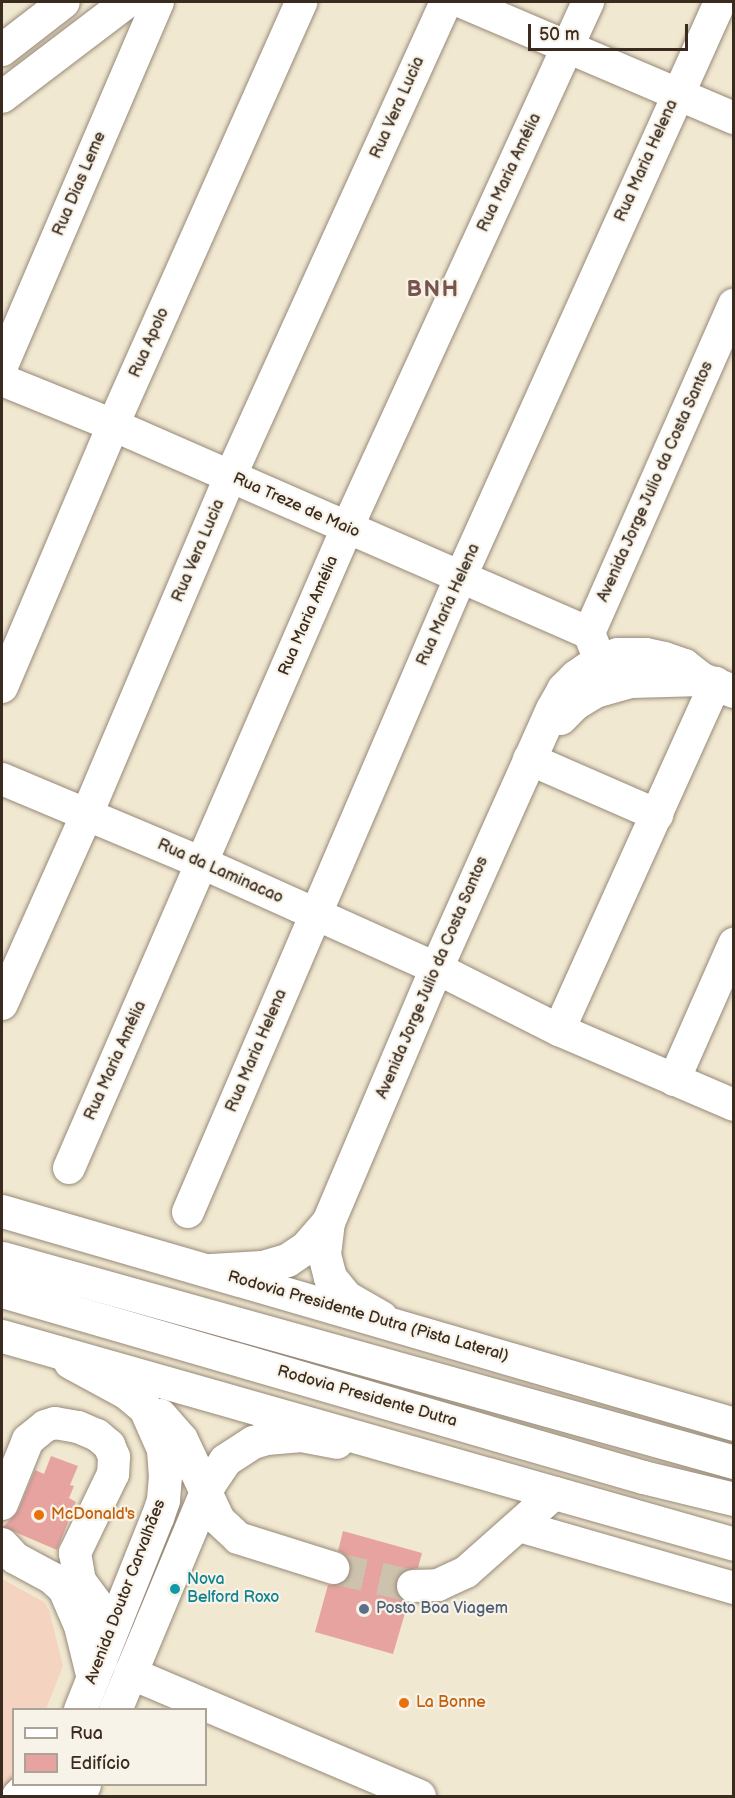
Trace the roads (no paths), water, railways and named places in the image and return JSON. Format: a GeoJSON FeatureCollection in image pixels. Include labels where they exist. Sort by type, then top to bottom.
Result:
{"type":"FeatureCollection","features":[{"type":"Feature","properties":{"kind":"main road"},"geometry":{"type":"LineString","coordinates":[[535,746],[562,689],[594,647],[617,654],[645,654],[684,664],[718,684]]}},
{"type":"Feature","properties":{"kind":"main road"},"geometry":{"type":"LineString","coordinates":[[535,746],[574,703],[611,685],[651,678],[718,684]]}},
{"type":"Feature","properties":{"kind":"main road","name":"Avenida Jorge Julio da Costa Santos"},"geometry":{"type":"LineString","coordinates":[[328,1222],[436,968],[535,746]]}},
{"type":"Feature","properties":{"kind":"main road","name":"Rodovia Presidente Dutra (Pista Lateral)"},"geometry":{"type":"LineString","coordinates":[[2,1211],[734,1424]]}},
{"type":"Feature","properties":{"kind":"main road"},"geometry":{"type":"LineString","coordinates":[[206,1270],[262,1267],[287,1260],[306,1247],[328,1222]]}},
{"type":"Feature","properties":{"kind":"main road"},"geometry":{"type":"LineString","coordinates":[[328,1222],[324,1254],[330,1277],[346,1297],[392,1324]]}},
{"type":"Feature","properties":{"kind":"main road"},"geometry":{"type":"LineString","coordinates":[[2,1258],[734,1462]]}},
{"type":"Feature","properties":{"kind":"main road","name":"Rodovia Presidente Dutra"},"geometry":{"type":"LineString","coordinates":[[2,1291],[643,1477],[734,1499]]}},
{"type":"Feature","properties":{"kind":"main road"},"geometry":{"type":"LineString","coordinates":[[2,1336],[734,1544]]}},
{"type":"Feature","properties":{"kind":"main road","name":"Avenida Doutor Carvalhães"},"geometry":{"type":"LineString","coordinates":[[50,1350],[127,1393],[145,1408],[163,1449],[165,1488],[157,1517],[81,1708]]}},
{"type":"Feature","properties":{"kind":"main road"},"geometry":{"type":"LineString","coordinates":[[145,1408],[157,1413],[175,1430],[206,1492]]}},
{"type":"Feature","properties":{"kind":"main road"},"geometry":{"type":"LineString","coordinates":[[116,1708],[214,1473],[225,1460],[253,1442],[266,1438],[301,1435],[408,1451]]}},
{"type":"Feature","properties":{"kind":"street"},"geometry":{"type":"LineString","coordinates":[[2,50],[64,2]]}},
{"type":"Feature","properties":{"kind":"street"},"geometry":{"type":"LineString","coordinates":[[2,97],[127,2]]}},
{"type":"Feature","properties":{"kind":"street","name":"Rua Dias Leme"},"geometry":{"type":"LineString","coordinates":[[2,366],[158,2]]}},
{"type":"Feature","properties":{"kind":"street","name":"Rua Apolo"},"geometry":{"type":"LineString","coordinates":[[2,687],[113,425],[301,2]]}},
{"type":"Feature","properties":{"kind":"street","name":"Rua Vera Lucia"},"geometry":{"type":"LineString","coordinates":[[2,1004],[87,814],[231,477],[446,2]]}},
{"type":"Feature","properties":{"kind":"street"},"geometry":{"type":"LineString","coordinates":[[462,2],[568,45],[676,95],[734,118]]}},
{"type":"Feature","properties":{"kind":"street","name":"Rua Maria Amélia"},"geometry":{"type":"LineString","coordinates":[[69,1168],[346,528],[588,2]]}},
{"type":"Feature","properties":{"kind":"street","name":"Rua Maria Helena"},"geometry":{"type":"LineString","coordinates":[[188,1212],[461,576],[676,95],[720,2]]}},
{"type":"Feature","properties":{"kind":"street","name":"Avenida Jorge Julio da Costa Santos"},"geometry":{"type":"LineString","coordinates":[[594,647],[734,305]]}},
{"type":"Feature","properties":{"kind":"street","name":"Rua Treze de Maio"},"geometry":{"type":"LineString","coordinates":[[2,380],[113,425],[461,576],[594,647]]}},
{"type":"Feature","properties":{"kind":"street"},"geometry":{"type":"LineString","coordinates":[[560,1030],[718,684]]}},
{"type":"Feature","properties":{"kind":"street"},"geometry":{"type":"LineString","coordinates":[[535,746],[657,815]]}},
{"type":"Feature","properties":{"kind":"street","name":"Rua da Laminacao"},"geometry":{"type":"LineString","coordinates":[[2,779],[202,863],[436,968],[560,1030],[734,1105]]}},
{"type":"Feature","properties":{"kind":"street"},"geometry":{"type":"LineString","coordinates":[[674,1080],[734,944]]}},
{"type":"Feature","properties":{"kind":"street"},"geometry":{"type":"LineString","coordinates":[[2,1504],[28,1440],[45,1425],[55,1423],[78,1427],[97,1435],[109,1445],[114,1457],[113,1474],[75,1553],[75,1559],[80,1581],[114,1627]]}},
{"type":"Feature","properties":{"kind":"street"},"geometry":{"type":"LineString","coordinates":[[206,1492],[219,1520],[238,1538],[333,1568]]}},
{"type":"Feature","properties":{"kind":"street"},"geometry":{"type":"LineString","coordinates":[[413,1586],[438,1585],[459,1576],[555,1493]]}},
{"type":"Feature","properties":{"kind":"street"},"geometry":{"type":"LineString","coordinates":[[519,1526],[734,1587]]}},
{"type":"Feature","properties":{"kind":"street"},"geometry":{"type":"LineString","coordinates":[[2,1545],[15,1558],[52,1578],[64,1589],[80,1626],[93,1679]]}},
{"type":"Feature","properties":{"kind":"street"},"geometry":{"type":"LineString","coordinates":[[130,1673],[420,1797]]}},
{"type":"Feature","properties":{"kind":"street"},"geometry":{"type":"LineString","coordinates":[[18,1797],[29,1786]]}},
{"type":"Feature","properties":{"kind":"tunnel"},"geometry":{"type":"LineString","coordinates":[[333,1568],[413,1586]]}},
{"type":"Feature","properties":{"kind":"place","name":"McDonald's"},"geometry":{"type":"Point","coordinates":[39,1515]}},
{"type":"Feature","properties":{"kind":"place","name":"Nova Belford Roxo"},"geometry":{"type":"Point","coordinates":[175,1589]}},
{"type":"Feature","properties":{"kind":"place","name":"Posto Boa Viagem"},"geometry":{"type":"Point","coordinates":[364,1609]}},
{"type":"Feature","properties":{"kind":"place","name":"La Bonne"},"geometry":{"type":"Point","coordinates":[404,1703]}},
{"type":"Feature","properties":{"kind":"district","name":"BNH"},"geometry":{"type":"Point","coordinates":[433,290]}}]}
